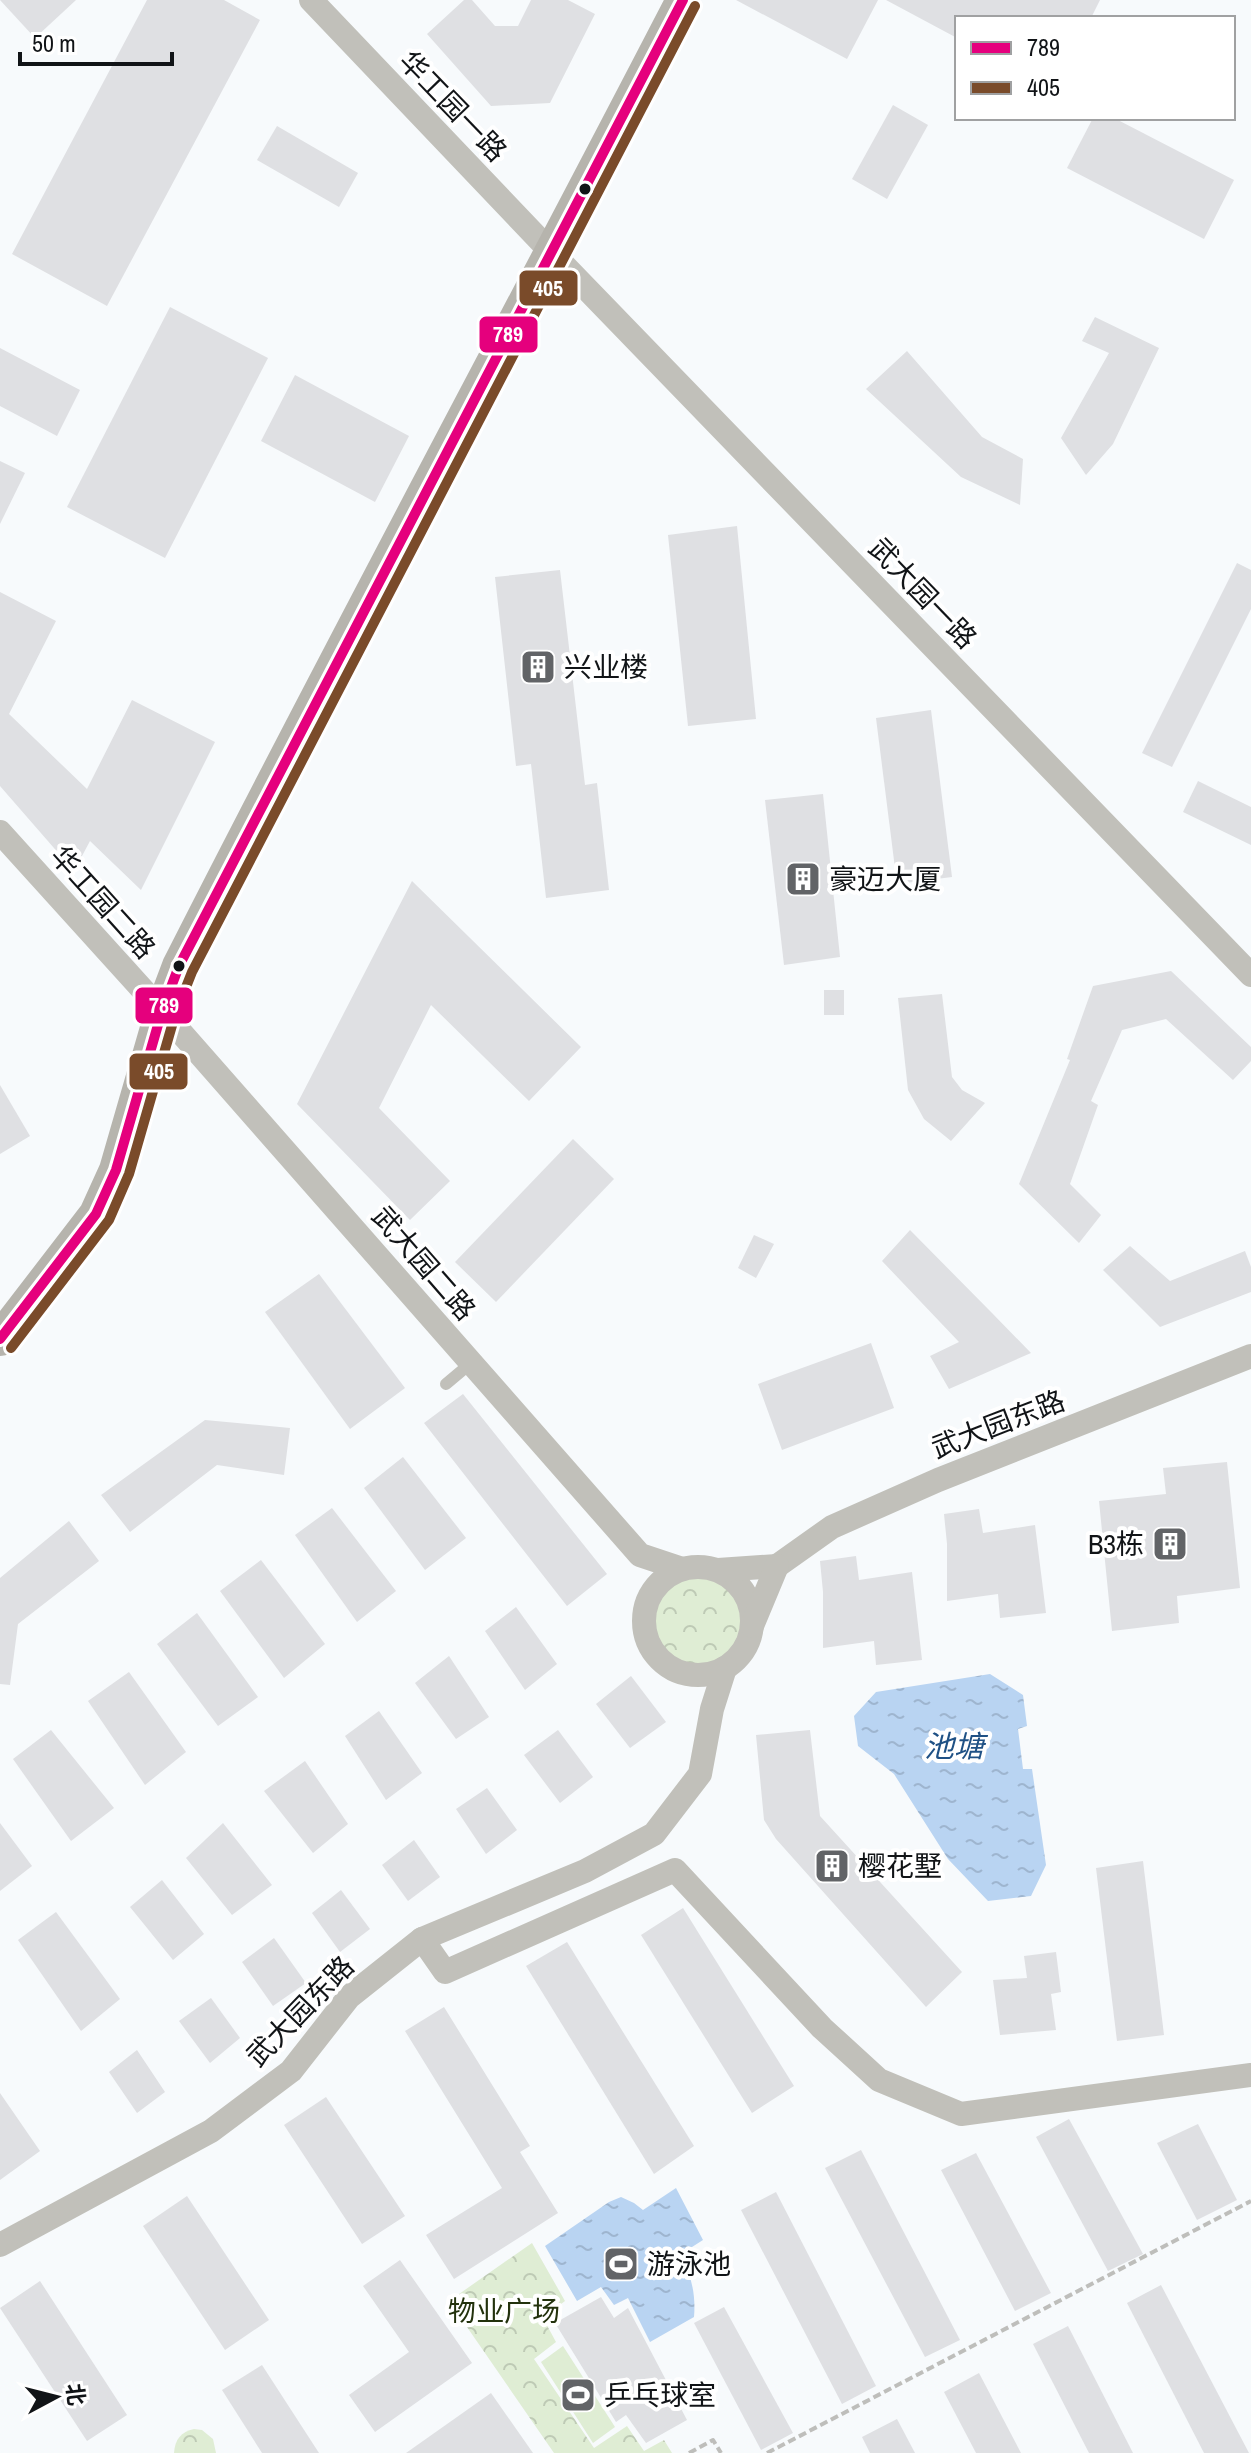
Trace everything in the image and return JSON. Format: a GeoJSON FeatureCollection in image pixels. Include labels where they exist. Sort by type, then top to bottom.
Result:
{"type":"FeatureCollection","features":[{"type":"Feature","properties":{"kind":"street","name":"华工园一路"},"geometry":{"type":"LineString","coordinates":[[311,0],[552,253]]}},
{"type":"Feature","properties":{"kind":"street"},"geometry":{"type":"LineString","coordinates":[[0,1339],[96,1214],[116,1170],[162,1011],[179,966],[306,716],[683,0]]}},
{"type":"Feature","properties":{"kind":"street","name":"武大园一路"},"geometry":{"type":"LineString","coordinates":[[552,253],[1251,975]]}},
{"type":"Feature","properties":{"kind":"street","name":"华工园二路"},"geometry":{"type":"LineString","coordinates":[[0,832],[162,1011]]}},
{"type":"Feature","properties":{"kind":"street","name":"武大园二路"},"geometry":{"type":"LineString","coordinates":[[162,1011],[640,1555]]}},
{"type":"Feature","properties":{"kind":"street","name":"武大园东路"},"geometry":{"type":"LineString","coordinates":[[777,1566],[832,1527],[938,1480],[1251,1356]]}},
{"type":"Feature","properties":{"kind":"street"},"geometry":{"type":"LineString","coordinates":[[682,1569],[640,1555],[646,1607],[644,1625],[648,1643],[658,1658],[712,1709]]}},
{"type":"Feature","properties":{"kind":"street"},"geometry":{"type":"LineString","coordinates":[[646,1607],[653,1591],[665,1577],[682,1569],[777,1566],[748,1643],[739,1657],[725,1668],[708,1675],[690,1675],[673,1670]]}},
{"type":"Feature","properties":{"kind":"street"},"geometry":{"type":"LineString","coordinates":[[718,1570],[733,1579],[744,1592],[751,1608],[752,1626]]}},
{"type":"Feature","properties":{"kind":"street","name":"武大园东路"},"geometry":{"type":"LineString","coordinates":[[0,2245],[211,2131],[291,2071],[349,1997],[422,1939],[585,1871],[654,1834],[700,1774],[712,1709],[725,1668]]}},
{"type":"Feature","properties":{"kind":"street"},"geometry":{"type":"LineString","coordinates":[[422,1939],[445,1972],[675,1870],[822,2028],[879,2080],[961,2114],[1251,2075]]}},
{"type":"Feature","properties":{"kind":"lane"},"geometry":{"type":"LineString","coordinates":[[446,1384],[471,1363]]}},
{"type":"Feature","properties":{"kind":"path"},"geometry":{"type":"LineString","coordinates":[[767,2453],[1251,2201]]}},
{"type":"Feature","properties":{"kind":"path"},"geometry":{"type":"LineString","coordinates":[[689,2453],[713,2440],[721,2453]]}},
{"type":"Feature","properties":{"kind":"green space"},"geometry":{"type":"Polygon","coordinates":[[[696,1576],[723,1585],[740,1604],[743,1616],[743,1629],[729,1655],[704,1667],[686,1665],[670,1657],[659,1642],[655,1625],[660,1598],[673,1585],[696,1576]]]}},
{"type":"Feature","properties":{"kind":"green space","name":"物业广场"},"geometry":{"type":"Polygon","coordinates":[[[532,2243],[565,2301],[543,2318],[556,2342],[534,2359],[594,2448],[627,2426],[644,2451],[664,2440],[672,2453],[554,2453],[449,2301],[532,2243]]]}},
{"type":"Feature","properties":{"kind":"green space","name":"乒乓球室"},"geometry":{"type":"Polygon","coordinates":[[[563,2346],[615,2427],[593,2443],[541,2362],[563,2346]]]}},
{"type":"Feature","properties":{"kind":"green space"},"geometry":{"type":"Polygon","coordinates":[[[194,2429],[202,2430],[213,2439],[216,2453],[174,2453],[180,2437],[194,2429]]]}},
{"type":"Feature","properties":{"kind":"water","name":"池塘"},"geometry":{"type":"Polygon","coordinates":[[[990,1674],[1023,1695],[1027,1726],[1018,1729],[1023,1769],[1032,1769],[1046,1865],[1031,1896],[988,1901],[948,1859],[894,1774],[858,1746],[854,1716],[876,1692],[990,1674]]]}},
{"type":"Feature","properties":{"kind":"water","name":"游泳池"},"geometry":{"type":"Polygon","coordinates":[[[676,2188],[703,2240],[681,2254],[692,2285],[694,2317],[650,2342],[628,2298],[614,2305],[601,2287],[577,2301],[545,2246],[609,2202],[621,2197],[643,2210],[676,2188]]]}},
{"type":"Feature","properties":{"kind":"building"},"geometry":{"type":"Polygon","coordinates":[[[0,0],[76,0],[35,38],[0,0]]]}},
{"type":"Feature","properties":{"kind":"building"},"geometry":{"type":"Polygon","coordinates":[[[147,0],[224,0],[260,20],[107,306],[12,254],[147,0]]]}},
{"type":"Feature","properties":{"kind":"building"},"geometry":{"type":"Polygon","coordinates":[[[464,0],[472,0],[495,26],[518,26],[531,0],[568,0],[595,14],[550,103],[491,106],[427,34],[464,0]]]}},
{"type":"Feature","properties":{"kind":"building"},"geometry":{"type":"Polygon","coordinates":[[[736,0],[878,0],[847,59],[736,0]]]}},
{"type":"Feature","properties":{"kind":"building"},"geometry":{"type":"Polygon","coordinates":[[[886,0],[1100,0],[1092,16],[955,16],[955,37],[886,0]]]}},
{"type":"Feature","properties":{"kind":"building"},"geometry":{"type":"Polygon","coordinates":[[[893,105],[928,125],[887,199],[852,179],[893,105]]]}},
{"type":"Feature","properties":{"kind":"building"},"geometry":{"type":"Polygon","coordinates":[[[1092,120],[1118,120],[1234,180],[1204,239],[1067,168],[1092,120]]]}},
{"type":"Feature","properties":{"kind":"building"},"geometry":{"type":"Polygon","coordinates":[[[277,126],[358,173],[339,207],[257,160],[277,126]]]}},
{"type":"Feature","properties":{"kind":"building"},"geometry":{"type":"Polygon","coordinates":[[[170,307],[268,358],[165,558],[67,507],[170,307]]]}},
{"type":"Feature","properties":{"kind":"building"},"geometry":{"type":"Polygon","coordinates":[[[1095,317],[1159,348],[1113,444],[1086,475],[1061,438],[1109,353],[1082,341],[1095,317]]]}},
{"type":"Feature","properties":{"kind":"building"},"geometry":{"type":"Polygon","coordinates":[[[0,348],[80,390],[57,436],[0,406],[0,348]]]}},
{"type":"Feature","properties":{"kind":"building"},"geometry":{"type":"Polygon","coordinates":[[[907,351],[982,437],[1023,459],[1020,505],[961,477],[866,389],[907,351]]]}},
{"type":"Feature","properties":{"kind":"building"},"geometry":{"type":"Polygon","coordinates":[[[295,375],[409,436],[375,502],[261,441],[295,375]]]}},
{"type":"Feature","properties":{"kind":"building"},"geometry":{"type":"Polygon","coordinates":[[[0,461],[25,473],[0,524],[0,461]]]}},
{"type":"Feature","properties":{"kind":"building"},"geometry":{"type":"Polygon","coordinates":[[[737,526],[756,719],[688,726],[668,535],[737,526]]]}},
{"type":"Feature","properties":{"kind":"building"},"geometry":{"type":"Polygon","coordinates":[[[1237,563],[1251,570],[1251,609],[1172,767],[1142,753],[1237,563]]]}},
{"type":"Feature","properties":{"kind":"building","name":"兴业楼"},"geometry":{"type":"Polygon","coordinates":[[[560,570],[585,785],[597,783],[609,890],[546,898],[531,764],[516,766],[495,577],[560,570]]]}},
{"type":"Feature","properties":{"kind":"building"},"geometry":{"type":"Polygon","coordinates":[[[0,592],[56,621],[9,714],[87,789],[132,700],[215,742],[141,890],[90,841],[74,871],[0,786],[0,592]]]}},
{"type":"Feature","properties":{"kind":"building"},"geometry":{"type":"Polygon","coordinates":[[[931,710],[952,877],[897,884],[876,718],[931,710]]]}},
{"type":"Feature","properties":{"kind":"building"},"geometry":{"type":"Polygon","coordinates":[[[1198,781],[1251,807],[1251,845],[1183,812],[1198,781]]]}},
{"type":"Feature","properties":{"kind":"building","name":"豪迈大厦"},"geometry":{"type":"Polygon","coordinates":[[[823,794],[840,957],[784,965],[765,800],[823,794]]]}},
{"type":"Feature","properties":{"kind":"building"},"geometry":{"type":"Polygon","coordinates":[[[412,881],[581,1047],[529,1101],[431,1005],[379,1108],[450,1181],[410,1220],[297,1104],[412,881]]]}},
{"type":"Feature","properties":{"kind":"building"},"geometry":{"type":"Polygon","coordinates":[[[1171,971],[1251,1047],[1251,1061],[1233,1080],[1166,1019],[1122,1030],[1091,1101],[1098,1105],[1070,1184],[1101,1215],[1079,1243],[1019,1184],[1070,1060],[1067,1059],[1093,986],[1171,971]]]}},
{"type":"Feature","properties":{"kind":"building"},"geometry":{"type":"Polygon","coordinates":[[[824,990],[844,990],[844,1015],[824,1015],[824,990]]]}},
{"type":"Feature","properties":{"kind":"building"},"geometry":{"type":"Polygon","coordinates":[[[942,994],[952,1077],[962,1090],[985,1103],[951,1141],[924,1119],[908,1090],[898,998],[942,994]]]}},
{"type":"Feature","properties":{"kind":"building"},"geometry":{"type":"Polygon","coordinates":[[[0,1085],[30,1136],[0,1154],[0,1085]]]}},
{"type":"Feature","properties":{"kind":"building"},"geometry":{"type":"Polygon","coordinates":[[[573,1139],[614,1179],[496,1302],[455,1262],[573,1139]]]}},
{"type":"Feature","properties":{"kind":"building"},"geometry":{"type":"Polygon","coordinates":[[[910,1230],[1031,1353],[949,1389],[930,1356],[959,1342],[882,1261],[910,1230]]]}},
{"type":"Feature","properties":{"kind":"building"},"geometry":{"type":"Polygon","coordinates":[[[754,1235],[774,1244],[756,1278],[738,1268],[754,1235]]]}},
{"type":"Feature","properties":{"kind":"building"},"geometry":{"type":"Polygon","coordinates":[[[1130,1246],[1170,1281],[1245,1251],[1251,1267],[1251,1292],[1160,1327],[1103,1270],[1130,1246]]]}},
{"type":"Feature","properties":{"kind":"building"},"geometry":{"type":"Polygon","coordinates":[[[319,1274],[405,1388],[350,1429],[265,1312],[319,1274]]]}},
{"type":"Feature","properties":{"kind":"building"},"geometry":{"type":"Polygon","coordinates":[[[871,1343],[894,1408],[782,1450],[758,1384],[871,1343]]]}},
{"type":"Feature","properties":{"kind":"building"},"geometry":{"type":"Polygon","coordinates":[[[463,1394],[607,1574],[567,1606],[424,1423],[463,1394]]]}},
{"type":"Feature","properties":{"kind":"building"},"geometry":{"type":"Polygon","coordinates":[[[205,1420],[290,1428],[284,1475],[217,1465],[130,1532],[101,1495],[205,1420]]]}},
{"type":"Feature","properties":{"kind":"building"},"geometry":{"type":"Polygon","coordinates":[[[403,1457],[466,1538],[425,1570],[364,1488],[403,1457]]]}},
{"type":"Feature","properties":{"kind":"building","name":"B3栋"},"geometry":{"type":"Polygon","coordinates":[[[1227,1462],[1240,1588],[1177,1596],[1179,1623],[1112,1631],[1099,1501],[1166,1494],[1163,1468],[1227,1462]]]}},
{"type":"Feature","properties":{"kind":"building"},"geometry":{"type":"Polygon","coordinates":[[[332,1508],[396,1591],[357,1622],[295,1535],[332,1508]]]}},
{"type":"Feature","properties":{"kind":"building"},"geometry":{"type":"Polygon","coordinates":[[[979,1509],[983,1533],[1035,1525],[1046,1613],[1000,1618],[998,1594],[947,1601],[944,1514],[979,1509]]]}},
{"type":"Feature","properties":{"kind":"building"},"geometry":{"type":"Polygon","coordinates":[[[69,1521],[99,1561],[18,1624],[10,1685],[0,1684],[0,1578],[69,1521]]]}},
{"type":"Feature","properties":{"kind":"building"},"geometry":{"type":"Polygon","coordinates":[[[856,1556],[859,1580],[912,1572],[922,1660],[876,1665],[874,1641],[823,1648],[820,1561],[856,1556]]]}},
{"type":"Feature","properties":{"kind":"building"},"geometry":{"type":"Polygon","coordinates":[[[261,1560],[325,1644],[284,1678],[220,1591],[261,1560]]]}},
{"type":"Feature","properties":{"kind":"building"},"geometry":{"type":"Polygon","coordinates":[[[516,1607],[557,1664],[525,1690],[485,1631],[516,1607]]]}},
{"type":"Feature","properties":{"kind":"building"},"geometry":{"type":"Polygon","coordinates":[[[197,1613],[258,1697],[218,1726],[157,1644],[197,1613]]]}},
{"type":"Feature","properties":{"kind":"building"},"geometry":{"type":"Polygon","coordinates":[[[449,1656],[489,1717],[456,1739],[415,1683],[449,1656]]]}},
{"type":"Feature","properties":{"kind":"building"},"geometry":{"type":"Polygon","coordinates":[[[129,1672],[186,1752],[145,1785],[88,1701],[129,1672]]]}},
{"type":"Feature","properties":{"kind":"building"},"geometry":{"type":"Polygon","coordinates":[[[631,1676],[666,1722],[630,1748],[596,1704],[631,1676]]]}},
{"type":"Feature","properties":{"kind":"building"},"geometry":{"type":"Polygon","coordinates":[[[379,1711],[422,1773],[386,1800],[345,1736],[379,1711]]]}},
{"type":"Feature","properties":{"kind":"building"},"geometry":{"type":"Polygon","coordinates":[[[51,1730],[114,1808],[71,1841],[13,1759],[51,1730]]]}},
{"type":"Feature","properties":{"kind":"building"},"geometry":{"type":"Polygon","coordinates":[[[558,1730],[593,1777],[560,1803],[524,1755],[558,1730]]]}},
{"type":"Feature","properties":{"kind":"building","name":"樱花墅"},"geometry":{"type":"Polygon","coordinates":[[[810,1730],[820,1816],[962,1972],[926,2007],[776,1839],[764,1820],[756,1735],[810,1730]]]}},
{"type":"Feature","properties":{"kind":"building"},"geometry":{"type":"Polygon","coordinates":[[[305,1761],[348,1824],[313,1853],[264,1791],[305,1761]]]}},
{"type":"Feature","properties":{"kind":"building"},"geometry":{"type":"Polygon","coordinates":[[[487,1788],[517,1830],[486,1854],[456,1809],[487,1788]]]}},
{"type":"Feature","properties":{"kind":"building"},"geometry":{"type":"Polygon","coordinates":[[[0,1823],[32,1866],[0,1891],[0,1823]]]}},
{"type":"Feature","properties":{"kind":"building"},"geometry":{"type":"Polygon","coordinates":[[[223,1823],[272,1885],[232,1915],[186,1858],[223,1823]]]}},
{"type":"Feature","properties":{"kind":"building"},"geometry":{"type":"Polygon","coordinates":[[[414,1840],[440,1877],[408,1901],[382,1865],[414,1840]]]}},
{"type":"Feature","properties":{"kind":"building"},"geometry":{"type":"Polygon","coordinates":[[[1143,1861],[1164,2035],[1117,2041],[1096,1868],[1143,1861]]]}},
{"type":"Feature","properties":{"kind":"building"},"geometry":{"type":"Polygon","coordinates":[[[162,1880],[204,1934],[173,1960],[130,1907],[162,1880]]]}},
{"type":"Feature","properties":{"kind":"building"},"geometry":{"type":"Polygon","coordinates":[[[341,1890],[370,1929],[340,1952],[312,1913],[341,1890]]]}},
{"type":"Feature","properties":{"kind":"building"},"geometry":{"type":"Polygon","coordinates":[[[683,1908],[794,2086],[752,2113],[641,1935],[683,1908]]]}},
{"type":"Feature","properties":{"kind":"building"},"geometry":{"type":"Polygon","coordinates":[[[56,1912],[120,1999],[81,2031],[18,1940],[56,1912]]]}},
{"type":"Feature","properties":{"kind":"building"},"geometry":{"type":"Polygon","coordinates":[[[274,1938],[306,1983],[273,2006],[242,1962],[274,1938]]]}},
{"type":"Feature","properties":{"kind":"building"},"geometry":{"type":"Polygon","coordinates":[[[567,1942],[694,2146],[654,2174],[526,1966],[567,1942]]]}},
{"type":"Feature","properties":{"kind":"building"},"geometry":{"type":"Polygon","coordinates":[[[1056,1952],[1061,1992],[1051,1994],[1056,2030],[1000,2035],[993,1980],[1027,1978],[1024,1956],[1056,1952]]]}},
{"type":"Feature","properties":{"kind":"building"},"geometry":{"type":"Polygon","coordinates":[[[211,1998],[240,2038],[210,2063],[179,2021],[211,1998]]]}},
{"type":"Feature","properties":{"kind":"building"},"geometry":{"type":"Polygon","coordinates":[[[444,2007],[530,2146],[520,2152],[558,2213],[454,2279],[426,2235],[502,2188],[405,2031],[444,2007]]]}},
{"type":"Feature","properties":{"kind":"building"},"geometry":{"type":"Polygon","coordinates":[[[137,2050],[165,2092],[137,2113],[109,2072],[137,2050]]]}},
{"type":"Feature","properties":{"kind":"building"},"geometry":{"type":"Polygon","coordinates":[[[0,2093],[40,2151],[0,2180],[0,2093]]]}},
{"type":"Feature","properties":{"kind":"building"},"geometry":{"type":"Polygon","coordinates":[[[326,2097],[405,2216],[362,2244],[284,2125],[326,2097]]]}},
{"type":"Feature","properties":{"kind":"building"},"geometry":{"type":"Polygon","coordinates":[[[1069,2119],[1143,2254],[1108,2271],[1036,2137],[1069,2119]]]}},
{"type":"Feature","properties":{"kind":"building"},"geometry":{"type":"Polygon","coordinates":[[[1198,2124],[1237,2200],[1197,2220],[1157,2143],[1198,2124]]]}},
{"type":"Feature","properties":{"kind":"building"},"geometry":{"type":"Polygon","coordinates":[[[861,2150],[960,2340],[925,2357],[825,2168],[861,2150]]]}},
{"type":"Feature","properties":{"kind":"building"},"geometry":{"type":"Polygon","coordinates":[[[976,2153],[1051,2293],[1015,2311],[941,2170],[976,2153]]]}},
{"type":"Feature","properties":{"kind":"building"},"geometry":{"type":"Polygon","coordinates":[[[776,2192],[876,2386],[842,2404],[741,2210],[776,2192]]]}},
{"type":"Feature","properties":{"kind":"building"},"geometry":{"type":"Polygon","coordinates":[[[187,2196],[269,2320],[225,2350],[143,2226],[187,2196]]]}},
{"type":"Feature","properties":{"kind":"building"},"geometry":{"type":"Polygon","coordinates":[[[400,2260],[472,2363],[375,2432],[349,2395],[409,2352],[363,2286],[400,2260]]]}},
{"type":"Feature","properties":{"kind":"building"},"geometry":{"type":"Polygon","coordinates":[[[40,2281],[127,2415],[87,2441],[0,2308],[40,2281]]]}},
{"type":"Feature","properties":{"kind":"building"},"geometry":{"type":"Polygon","coordinates":[[[1161,2285],[1249,2453],[1204,2453],[1127,2303],[1161,2285]]]}},
{"type":"Feature","properties":{"kind":"building"},"geometry":{"type":"Polygon","coordinates":[[[601,2297],[614,2318],[628,2308],[687,2420],[646,2443],[626,2415],[616,2422],[555,2323],[601,2297]]]}},
{"type":"Feature","properties":{"kind":"building"},"geometry":{"type":"Polygon","coordinates":[[[724,2307],[793,2433],[761,2450],[694,2323],[724,2307]]]}},
{"type":"Feature","properties":{"kind":"building"},"geometry":{"type":"Polygon","coordinates":[[[1068,2326],[1133,2453],[1089,2453],[1033,2344],[1068,2326]]]}},
{"type":"Feature","properties":{"kind":"building"},"geometry":{"type":"Polygon","coordinates":[[[262,2365],[319,2453],[262,2453],[222,2390],[262,2365]]]}},
{"type":"Feature","properties":{"kind":"building"},"geometry":{"type":"Polygon","coordinates":[[[979,2373],[1021,2453],[976,2453],[944,2392],[979,2373]]]}},
{"type":"Feature","properties":{"kind":"building"},"geometry":{"type":"Polygon","coordinates":[[[491,2393],[533,2453],[406,2453],[491,2393]]]}},
{"type":"Feature","properties":{"kind":"building"},"geometry":{"type":"Polygon","coordinates":[[[897,2419],[915,2453],[870,2453],[862,2437],[897,2419]]]}},
{"type":"Feature","properties":{"kind":"transit line","name":"789"},"geometry":{"type":"LineString","coordinates":[[0,1339],[96,1214],[116,1170],[162,1011],[179,966],[683,0]]}},
{"type":"Feature","properties":{"kind":"transit line","name":"405"},"geometry":{"type":"LineString","coordinates":[[11,1348],[109,1220],[129,1174],[175,1015],[192,972],[695,6]]}},
{"type":"Feature","properties":{"kind":"place","name":"兴业楼"},"geometry":{"type":"Point","coordinates":[538,667]}},
{"type":"Feature","properties":{"kind":"place","name":"豪迈大厦"},"geometry":{"type":"Point","coordinates":[803,879]}},
{"type":"Feature","properties":{"kind":"place","name":"B3栋"},"geometry":{"type":"Point","coordinates":[1170,1544]}},
{"type":"Feature","properties":{"kind":"place","name":"樱花墅"},"geometry":{"type":"Point","coordinates":[832,1866]}},
{"type":"Feature","properties":{"kind":"place","name":"游泳池"},"geometry":{"type":"Point","coordinates":[621,2264]}},
{"type":"Feature","properties":{"kind":"place","name":"乒乓球室"},"geometry":{"type":"Point","coordinates":[578,2395]}}]}
